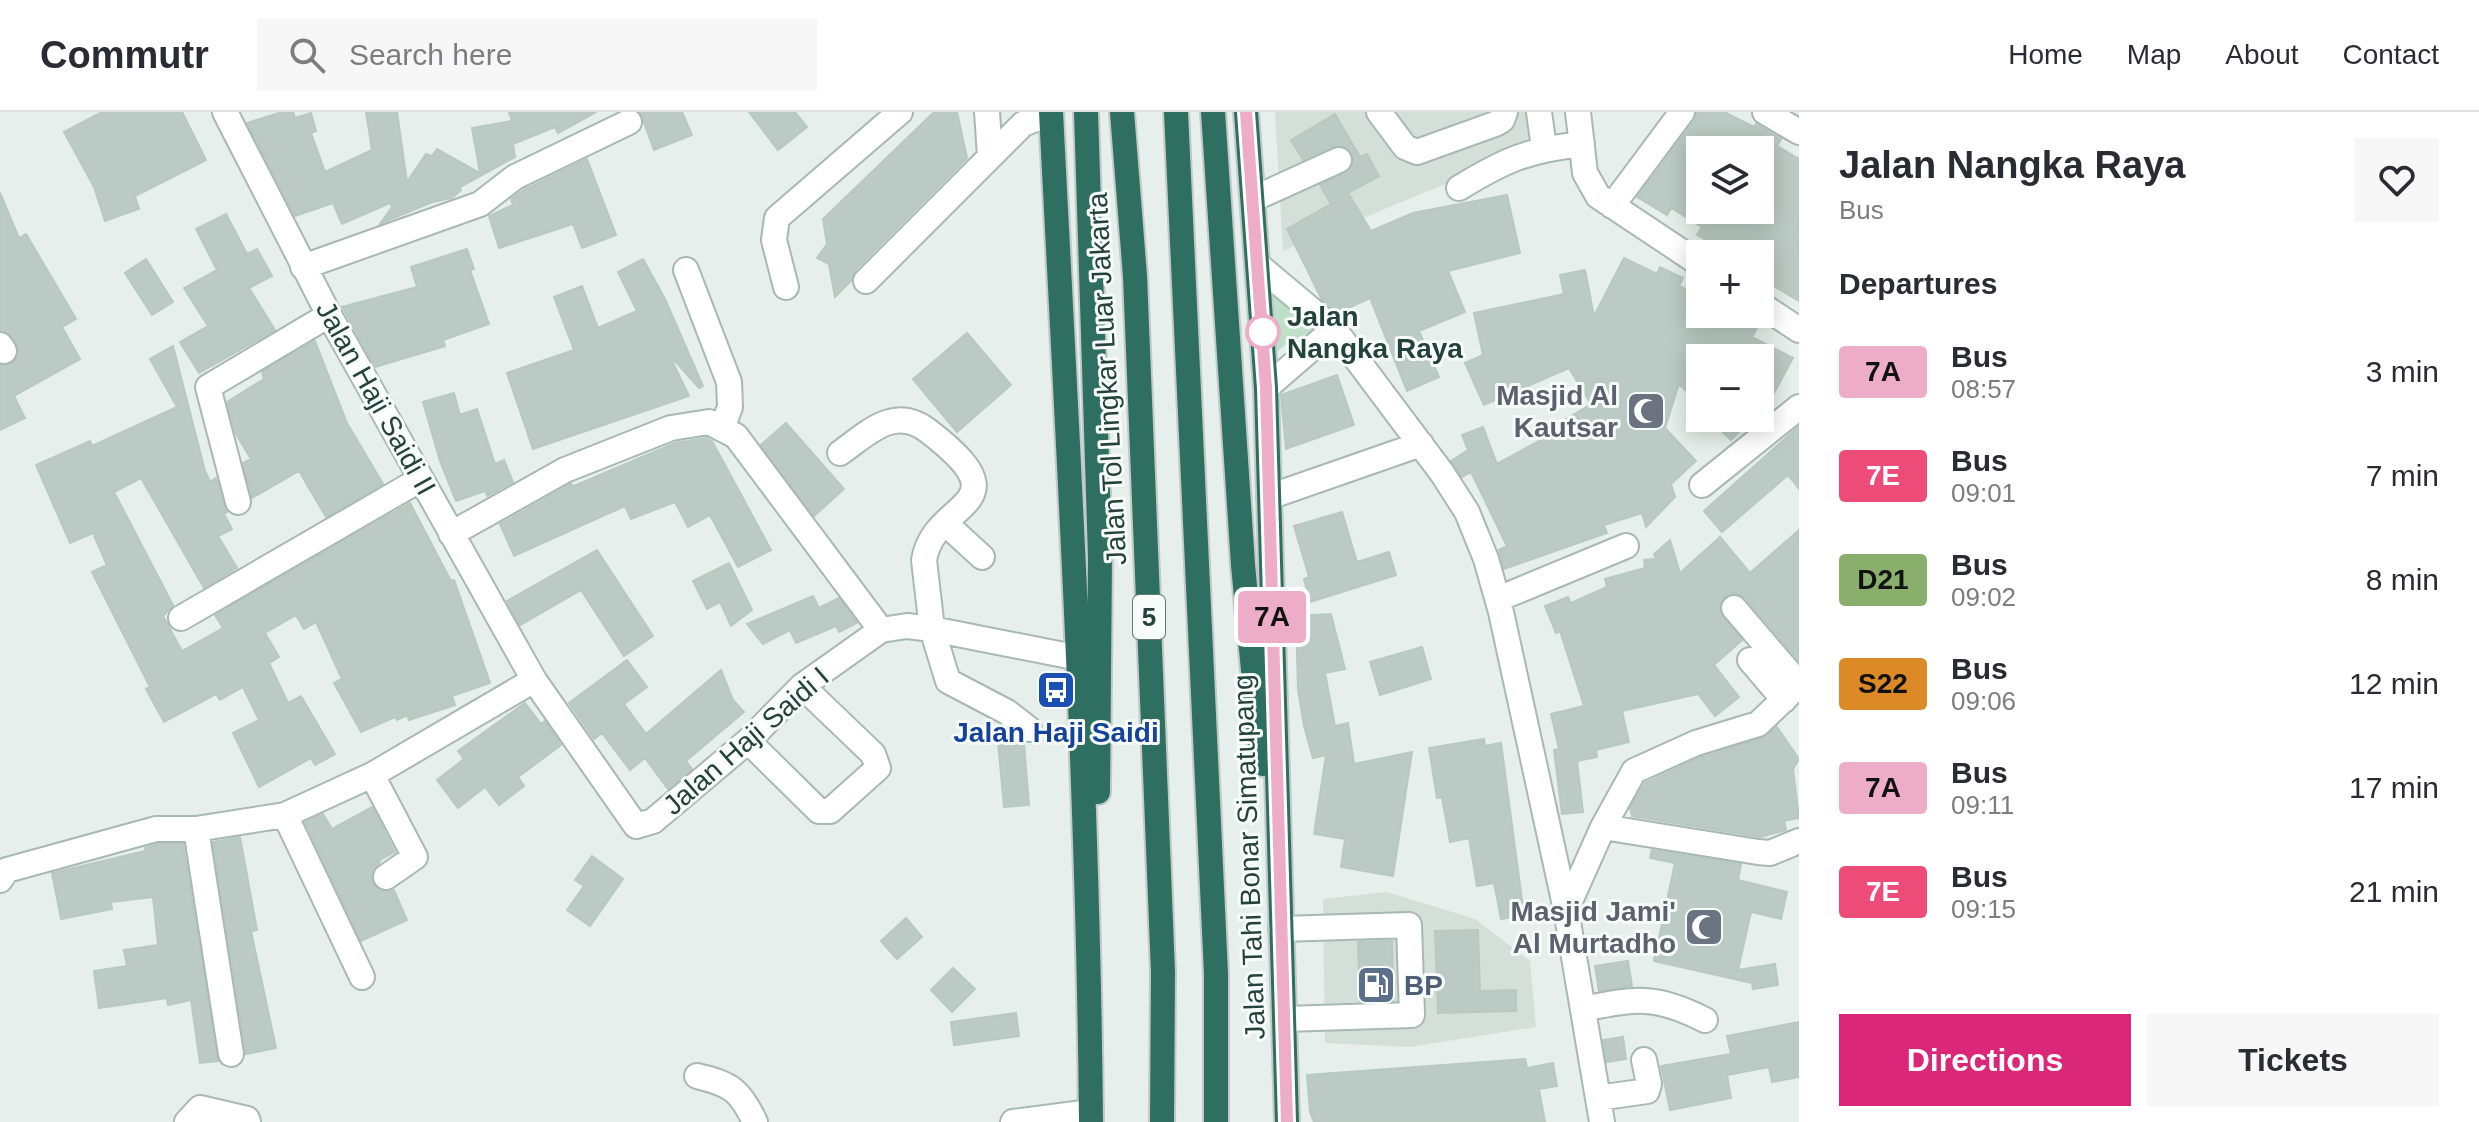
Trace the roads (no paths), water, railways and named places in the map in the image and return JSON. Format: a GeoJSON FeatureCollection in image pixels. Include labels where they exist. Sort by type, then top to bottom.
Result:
{"type":"FeatureCollection","features":[{"type":"Feature","properties":{"kind":"highway"},"geometry":{"type":"LineString","coordinates":[[1051,112],[1079,658],[1089,922],[1091,1117]]}},
{"type":"Feature","properties":{"kind":"highway"},"geometry":{"type":"LineString","coordinates":[[1086,112],[1100,602],[1100,751],[1089,922]]}},
{"type":"Feature","properties":{"kind":"highway","name":"Jalan Tol Lingkar Luar Jakarta"},"geometry":{"type":"LineString","coordinates":[[1122,112],[1135,276],[1162,941],[1162,1122]]}},
{"type":"Feature","properties":{"kind":"highway","name":"5"},"geometry":{"type":"LineString","coordinates":[[1176,112],[1216,974],[1216,1122]]}},
{"type":"Feature","properties":{"kind":"highway"},"geometry":{"type":"LineString","coordinates":[[1213,112],[1248,626],[1280,917]]}},
{"type":"Feature","properties":{"kind":"highway","name":"Jalan Tahi Bonar Simatupang"},"geometry":{"type":"LineString","coordinates":[[1252,113],[1253,199],[1266,388],[1287,1122]]}},
{"type":"Feature","properties":{"kind":"street","name":"Jalan Haji Saidi II"},"geometry":{"type":"LineString","coordinates":[[225,112],[329,315],[534,680]]}},
{"type":"Feature","properties":{"kind":"street"},"geometry":{"type":"LineString","coordinates":[[786,287],[774,240],[777,218],[900,112]]}},
{"type":"Feature","properties":{"kind":"street"},"geometry":{"type":"LineString","coordinates":[[987,112],[990,156]]}},
{"type":"Feature","properties":{"kind":"street"},"geometry":{"type":"LineString","coordinates":[[866,281],[1023,124],[1051,112]]}},
{"type":"Feature","properties":{"kind":"street"},"geometry":{"type":"LineString","coordinates":[[1379,112],[1405,147],[1417,152],[1495,124],[1502,120],[1505,112]]}},
{"type":"Feature","properties":{"kind":"street"},"geometry":{"type":"LineString","coordinates":[[1539,112],[1544,148]]}},
{"type":"Feature","properties":{"kind":"street"},"geometry":{"type":"LineString","coordinates":[[1578,112],[1590,185],[1612,206],[1686,255]]}},
{"type":"Feature","properties":{"kind":"street"},"geometry":{"type":"LineString","coordinates":[[1612,206],[1682,112]]}},
{"type":"Feature","properties":{"kind":"street"},"geometry":{"type":"LineString","coordinates":[[1765,112],[1799,132]]}},
{"type":"Feature","properties":{"kind":"street"},"geometry":{"type":"LineString","coordinates":[[303,267],[480,204],[511,179],[629,122]]}},
{"type":"Feature","properties":{"kind":"street"},"geometry":{"type":"LineString","coordinates":[[1459,188],[1506,159],[1544,148],[1582,144]]}},
{"type":"Feature","properties":{"kind":"street"},"geometry":{"type":"LineString","coordinates":[[1253,199],[1339,160]]}},
{"type":"Feature","properties":{"kind":"street"},"geometry":{"type":"LineString","coordinates":[[1259,266],[1334,329],[1421,444],[1467,512],[1498,599],[1566,910],[1600,1110],[1647,1091],[1649,1084],[1644,1060]]}},
{"type":"Feature","properties":{"kind":"street"},"geometry":{"type":"LineString","coordinates":[[686,270],[729,382],[730,407],[723,426]]}},
{"type":"Feature","properties":{"kind":"street"},"geometry":{"type":"LineString","coordinates":[[1774,313],[1799,330]]}},
{"type":"Feature","properties":{"kind":"street"},"geometry":{"type":"LineString","coordinates":[[238,502],[208,387],[329,315]]}},
{"type":"Feature","properties":{"kind":"street"},"geometry":{"type":"LineString","coordinates":[[1266,388],[1334,329]]}},
{"type":"Feature","properties":{"kind":"street"},"geometry":{"type":"LineString","coordinates":[[1702,485],[1799,407]]}},
{"type":"Feature","properties":{"kind":"street"},"geometry":{"type":"LineString","coordinates":[[840,453],[885,421],[897,419],[918,424],[960,457],[971,471],[973,480],[968,500],[927,549],[924,560],[932,629],[948,681],[1007,712],[1029,729]]}},
{"type":"Feature","properties":{"kind":"street"},"geometry":{"type":"LineString","coordinates":[[451,534],[565,470],[690,423],[709,422],[723,426],[736,436],[881,630],[907,626],[932,629],[1079,658]]}},
{"type":"Feature","properties":{"kind":"street"},"geometry":{"type":"LineString","coordinates":[[1269,497],[1421,444]]}},
{"type":"Feature","properties":{"kind":"street"},"geometry":{"type":"LineString","coordinates":[[181,618],[421,479]]}},
{"type":"Feature","properties":{"kind":"street"},"geometry":{"type":"LineString","coordinates":[[946,524],[982,557]]}},
{"type":"Feature","properties":{"kind":"street"},"geometry":{"type":"LineString","coordinates":[[1498,599],[1626,546]]}},
{"type":"Feature","properties":{"kind":"street"},"geometry":{"type":"LineString","coordinates":[[1734,608],[1794,690]]}},
{"type":"Feature","properties":{"kind":"street","name":"Jalan Haji Saidi I"},"geometry":{"type":"LineString","coordinates":[[534,680],[636,826],[653,821],[748,741],[802,686],[881,630]]}},
{"type":"Feature","properties":{"kind":"street"},"geometry":{"type":"LineString","coordinates":[[1750,660],[1794,690]]}},
{"type":"Feature","properties":{"kind":"street"},"geometry":{"type":"LineString","coordinates":[[0,880],[7,870],[156,829],[196,829],[285,815],[372,775],[534,680]]}},
{"type":"Feature","properties":{"kind":"street"},"geometry":{"type":"LineString","coordinates":[[748,741],[819,811],[830,811],[878,768],[873,754],[802,686]]}},
{"type":"Feature","properties":{"kind":"street"},"geometry":{"type":"LineString","coordinates":[[1566,910],[1603,827],[1634,771],[1696,743],[1758,724],[1794,690]]}},
{"type":"Feature","properties":{"kind":"street"},"geometry":{"type":"LineString","coordinates":[[372,775],[415,857],[386,877]]}},
{"type":"Feature","properties":{"kind":"street"},"geometry":{"type":"LineString","coordinates":[[285,815],[362,977]]}},
{"type":"Feature","properties":{"kind":"street"},"geometry":{"type":"LineString","coordinates":[[1603,827],[1770,853],[1799,841]]}},
{"type":"Feature","properties":{"kind":"street"},"geometry":{"type":"LineString","coordinates":[[196,829],[231,1054]]}},
{"type":"Feature","properties":{"kind":"street"},"geometry":{"type":"LineString","coordinates":[[1280,917],[1409,925],[1410,940],[1412,1015],[1284,1019]]}},
{"type":"Feature","properties":{"kind":"street"},"geometry":{"type":"LineString","coordinates":[[1583,1009],[1642,998],[1673,1004],[1705,1020]]}},
{"type":"Feature","properties":{"kind":"street"},"geometry":{"type":"LineString","coordinates":[[697,1076],[728,1083],[746,1102],[755,1122]]}},
{"type":"Feature","properties":{"kind":"street"},"geometry":{"type":"LineString","coordinates":[[187,1122],[200,1108],[247,1119],[248,1122]]}},
{"type":"Feature","properties":{"kind":"street"},"geometry":{"type":"LineString","coordinates":[[1013,1122],[1091,1117]]}},
{"type":"Feature","properties":{"kind":"place","name":"Jalan Nangka Raya"},"geometry":{"type":"Point","coordinates":[1263,332]}},
{"type":"Feature","properties":{"kind":"place","name":"Masjid Al Kautsar"},"geometry":{"type":"Point","coordinates":[1646,411]}},
{"type":"Feature","properties":{"kind":"place","name":"Jalan Haji Saidi"},"geometry":{"type":"Point","coordinates":[1056,690]}},
{"type":"Feature","properties":{"kind":"place","name":"Masjid Jami' Al Murtadho"},"geometry":{"type":"Point","coordinates":[1704,927]}},
{"type":"Feature","properties":{"kind":"place","name":"BP"},"geometry":{"type":"Point","coordinates":[1376,985]}}]}
